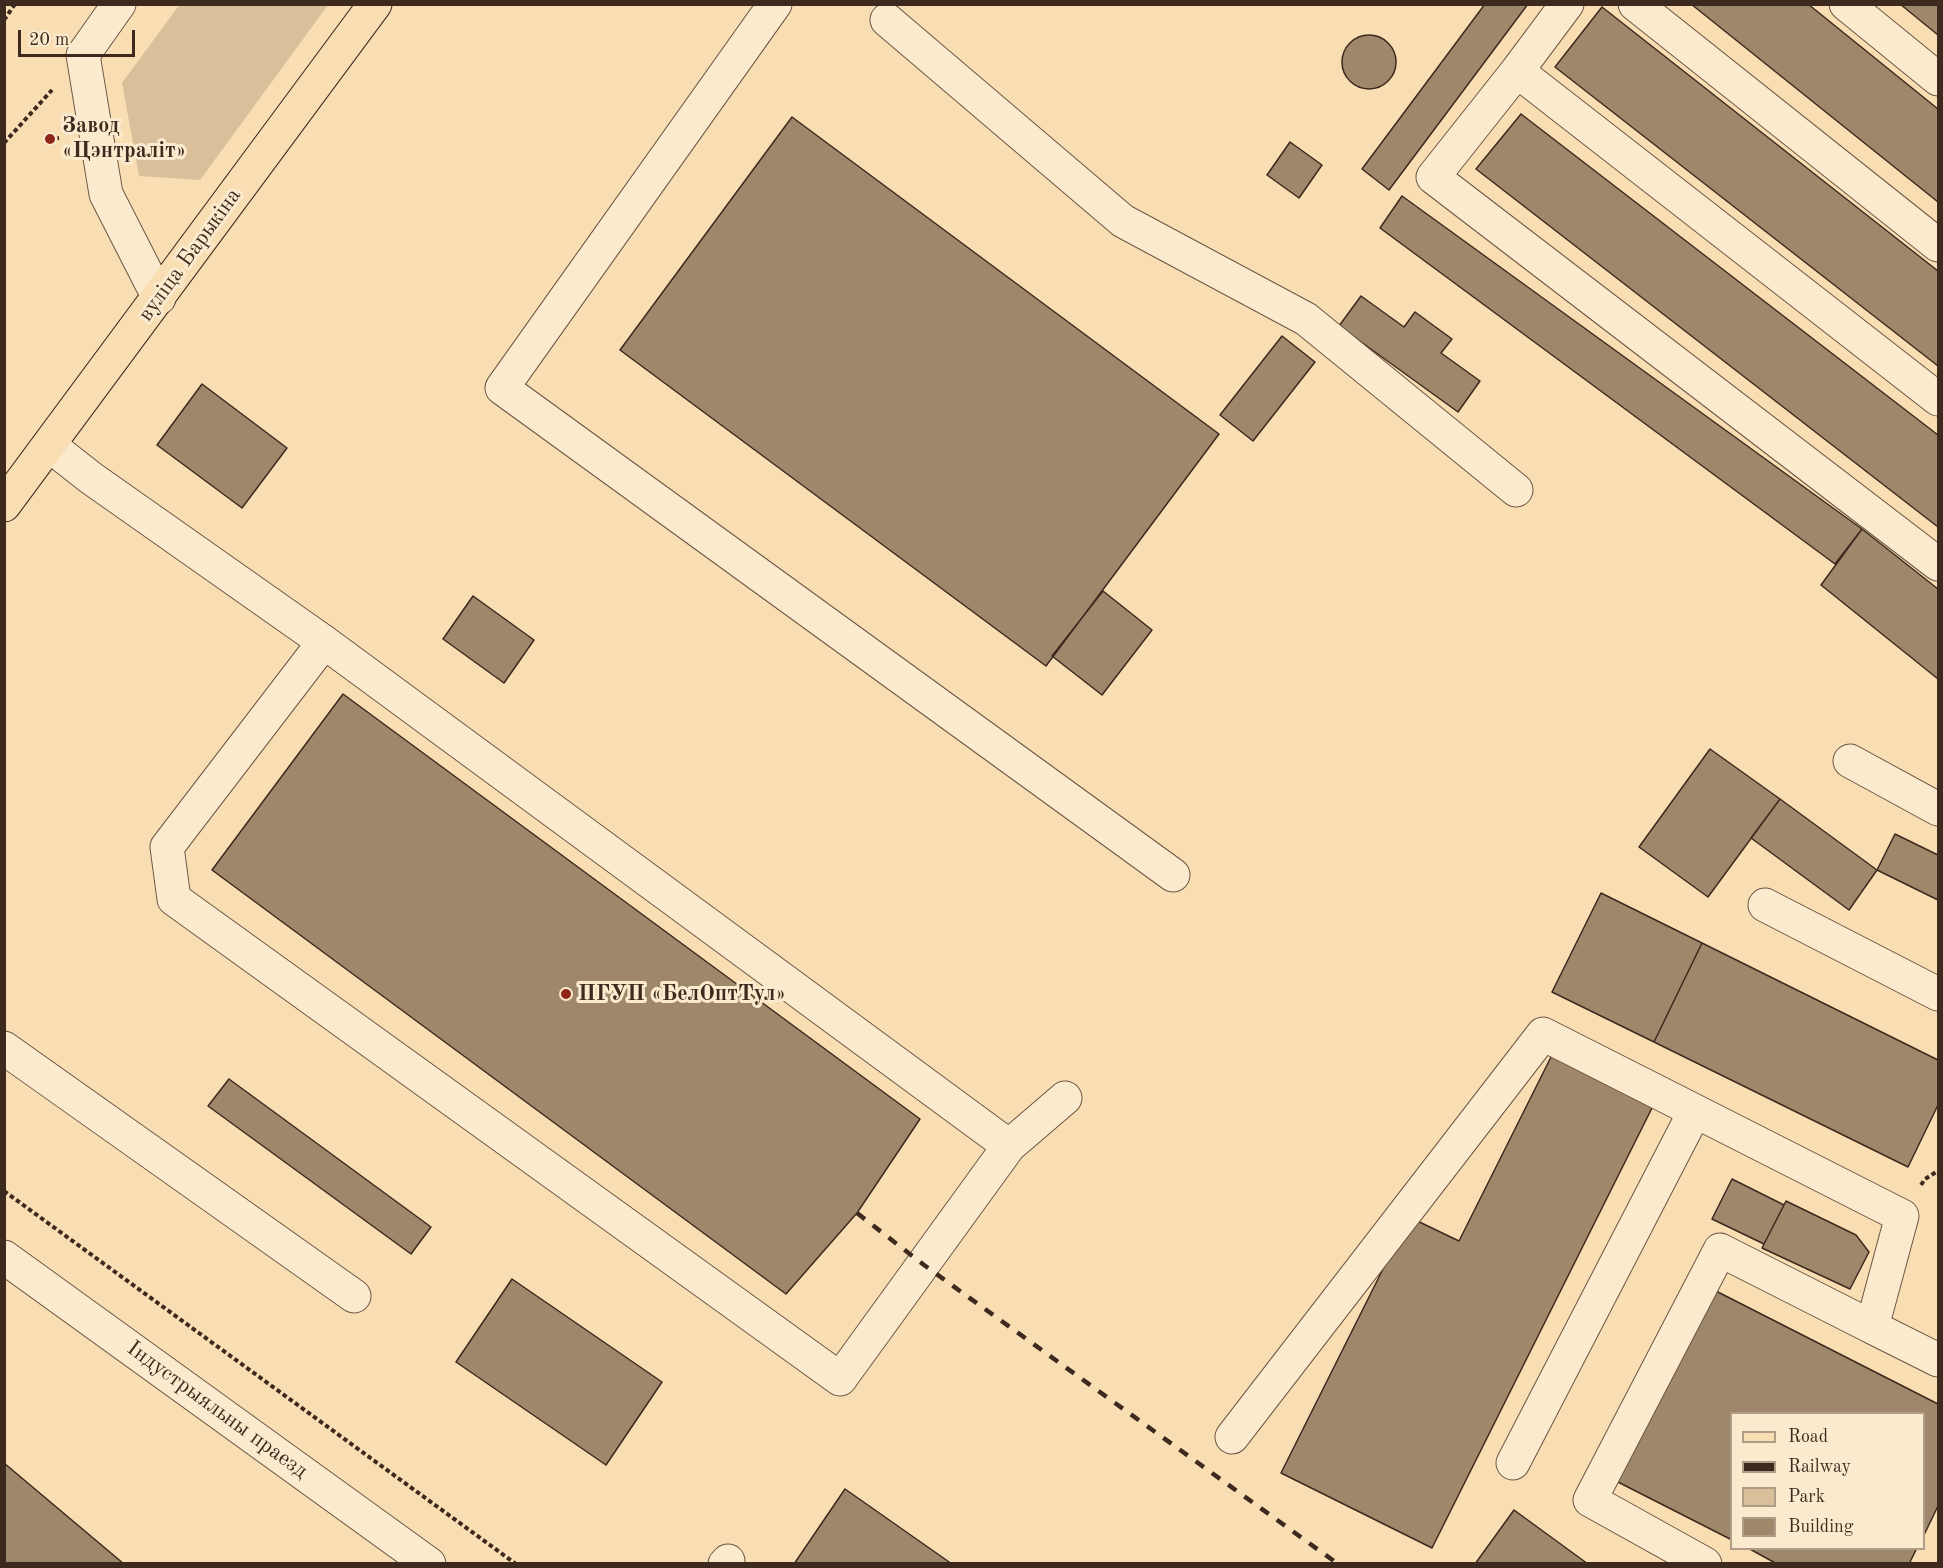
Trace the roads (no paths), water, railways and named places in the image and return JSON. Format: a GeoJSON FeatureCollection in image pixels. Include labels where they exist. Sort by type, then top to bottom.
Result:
{"type":"FeatureCollection","features":[{"type":"Feature","properties":{"kind":"main road","name":"вуліца Барыкіна"},"geometry":{"type":"LineString","coordinates":[[4,505],[375,4]]}},
{"type":"Feature","properties":{"kind":"street"},"geometry":{"type":"LineString","coordinates":[[119,4],[82,55],[106,194],[159,298]]}},
{"type":"Feature","properties":{"kind":"street"},"geometry":{"type":"LineString","coordinates":[[775,4],[502,388],[1173,875]]}},
{"type":"Feature","properties":{"kind":"street"},"geometry":{"type":"LineString","coordinates":[[1567,4],[1433,177],[1938,564]]}},
{"type":"Feature","properties":{"kind":"street"},"geometry":{"type":"LineString","coordinates":[[1635,4],[1938,245]]}},
{"type":"Feature","properties":{"kind":"street"},"geometry":{"type":"LineString","coordinates":[[1846,4],[1938,79]]}},
{"type":"Feature","properties":{"kind":"street"},"geometry":{"type":"LineString","coordinates":[[884,10],[1123,221],[1306,319],[1516,489]]}},
{"type":"Feature","properties":{"kind":"street"},"geometry":{"type":"LineString","coordinates":[[1517,71],[1938,399]]}},
{"type":"Feature","properties":{"kind":"street"},"geometry":{"type":"LineString","coordinates":[[49,445],[91,478],[324,642],[1009,1146]]}},
{"type":"Feature","properties":{"kind":"street"},"geometry":{"type":"LineString","coordinates":[[324,642],[167,847],[174,899],[840,1379],[1009,1146],[1065,1098]]}},
{"type":"Feature","properties":{"kind":"street"},"geometry":{"type":"LineString","coordinates":[[1850,761],[1938,809]]}},
{"type":"Feature","properties":{"kind":"street"},"geometry":{"type":"LineString","coordinates":[[1766,905],[1938,994]]}},
{"type":"Feature","properties":{"kind":"street"},"geometry":{"type":"LineString","coordinates":[[1232,1437],[1543,1034],[1902,1216],[1872,1327]]}},
{"type":"Feature","properties":{"kind":"street"},"geometry":{"type":"LineString","coordinates":[[4,1048],[354,1296]]}},
{"type":"Feature","properties":{"kind":"street"},"geometry":{"type":"LineString","coordinates":[[1513,1463],[1695,1111]]}},
{"type":"Feature","properties":{"kind":"street"},"geometry":{"type":"LineString","coordinates":[[1705,1563],[1590,1500],[1720,1250],[1938,1360]]}},
{"type":"Feature","properties":{"kind":"street","name":"Індустрыяльны праезд"},"geometry":{"type":"LineString","coordinates":[[4,1257],[429,1563]]}},
{"type":"Feature","properties":{"kind":"railway"},"geometry":{"type":"LineString","coordinates":[[857,1213],[924,1265],[1338,1564]]}},
{"type":"Feature","properties":{"kind":"place","name":"Завод «Цэнтраліт»"},"geometry":{"type":"Point","coordinates":[50,139]}},
{"type":"Feature","properties":{"kind":"place","name":"ПГУП «БелОптТул»"},"geometry":{"type":"Point","coordinates":[566,994]}}]}
